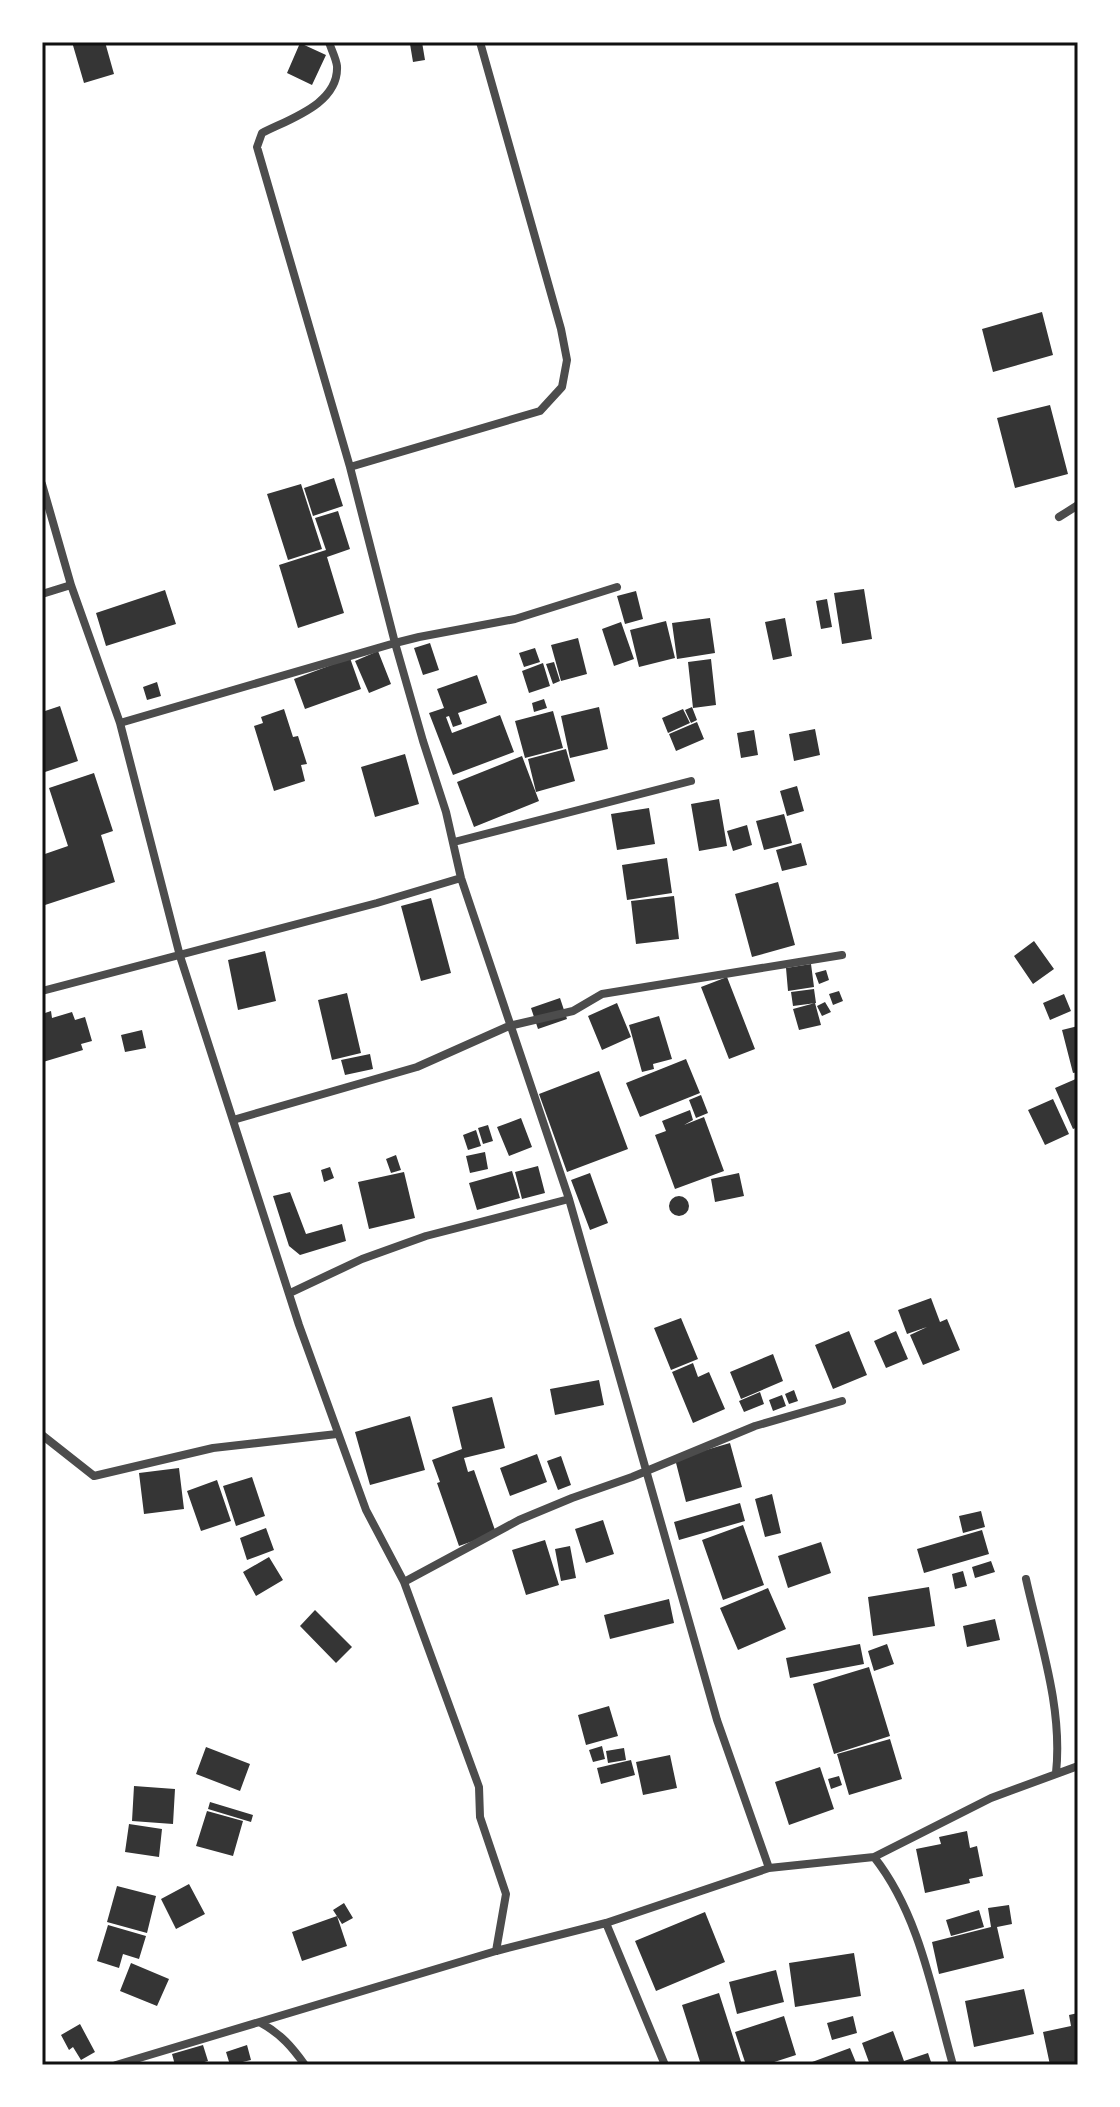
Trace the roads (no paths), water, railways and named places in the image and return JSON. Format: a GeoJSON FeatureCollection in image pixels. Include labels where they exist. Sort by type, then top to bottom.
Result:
{"type":"FeatureCollection","features":[{"type":"Feature","properties":{"kind":"street"},"geometry":{"type":"LineString","coordinates":[[329,42],[337,65],[333,86],[321,102],[262,133],[257,147],[350,467],[395,643],[454,842],[461,878],[569,1199],[717,1720],[769,1868]]}},
{"type":"Feature","properties":{"kind":"street"},"geometry":{"type":"LineString","coordinates":[[350,467],[540,411],[562,387],[567,360],[561,329],[480,42]]}},
{"type":"Feature","properties":{"kind":"street"},"geometry":{"type":"LineString","coordinates":[[42,484],[71,585],[120,723],[180,956],[337,1434],[366,1510],[404,1582],[479,1787],[480,1817],[506,1894],[496,1951]]}},
{"type":"Feature","properties":{"kind":"street"},"geometry":{"type":"LineString","coordinates":[[1059,517],[1078,505]]}},
{"type":"Feature","properties":{"kind":"street"},"geometry":{"type":"LineString","coordinates":[[42,594],[71,585]]}},
{"type":"Feature","properties":{"kind":"street"},"geometry":{"type":"LineString","coordinates":[[120,723],[395,643],[515,619],[617,587]]}},
{"type":"Feature","properties":{"kind":"street"},"geometry":{"type":"LineString","coordinates":[[454,842],[691,781]]}},
{"type":"Feature","properties":{"kind":"street"},"geometry":{"type":"LineString","coordinates":[[42,991],[461,878]]}},
{"type":"Feature","properties":{"kind":"street"},"geometry":{"type":"LineString","coordinates":[[233,1120],[417,1067],[509,1026],[573,1011],[602,994],[842,955]]}},
{"type":"Feature","properties":{"kind":"street"},"geometry":{"type":"LineString","coordinates":[[290,1293],[362,1259],[426,1236],[569,1199]]}},
{"type":"Feature","properties":{"kind":"street"},"geometry":{"type":"LineString","coordinates":[[404,1582],[519,1520],[755,1426],[842,1401]]}},
{"type":"Feature","properties":{"kind":"street"},"geometry":{"type":"LineString","coordinates":[[42,1435],[94,1476],[213,1448],[337,1434]]}},
{"type":"Feature","properties":{"kind":"street"},"geometry":{"type":"LineString","coordinates":[[1026,1579],[1056,1721],[1059,1748],[1056,1773]]}},
{"type":"Feature","properties":{"kind":"street"},"geometry":{"type":"LineString","coordinates":[[116,2065],[496,1951],[606,1923],[769,1868],[874,1857],[991,1798],[1078,1766]]}},
{"type":"Feature","properties":{"kind":"street"},"geometry":{"type":"LineString","coordinates":[[874,1857],[889,1879],[917,1937],[953,2065]]}},
{"type":"Feature","properties":{"kind":"street"},"geometry":{"type":"LineString","coordinates":[[606,1923],[665,2065]]}},
{"type":"Feature","properties":{"kind":"street"},"geometry":{"type":"LineString","coordinates":[[261,2023],[284,2038],[305,2065]]}}]}
